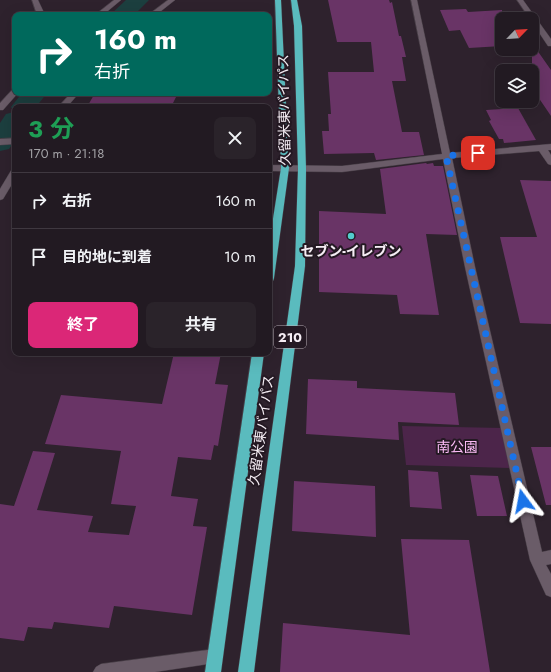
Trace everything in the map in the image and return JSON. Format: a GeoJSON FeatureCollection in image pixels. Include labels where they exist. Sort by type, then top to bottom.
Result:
{"type":"FeatureCollection","features":[{"type":"Feature","properties":{"kind":"highway","name":"久留米東バイパス"},"geometry":{"type":"LineString","coordinates":[[272,257],[285,168],[278,0]]}},
{"type":"Feature","properties":{"kind":"highway","name":"久留米東バイパス"},"geometry":{"type":"LineString","coordinates":[[246,672],[300,266],[302,169],[298,26],[294,0]]}},
{"type":"Feature","properties":{"kind":"highway","name":"久留米東バイパス"},"geometry":{"type":"LineString","coordinates":[[213,672],[258,356]]}},
{"type":"Feature","properties":{"kind":"street"},"geometry":{"type":"LineString","coordinates":[[35,0],[40,12]]}},
{"type":"Feature","properties":{"kind":"street"},"geometry":{"type":"LineString","coordinates":[[103,12],[118,0]]}},
{"type":"Feature","properties":{"kind":"street"},"geometry":{"type":"LineString","coordinates":[[156,12],[172,0]]}},
{"type":"Feature","properties":{"kind":"street"},"geometry":{"type":"LineString","coordinates":[[414,0],[446,156],[537,560],[551,590]]}},
{"type":"Feature","properties":{"kind":"street"},"geometry":{"type":"LineString","coordinates":[[520,0],[551,44]]}},
{"type":"Feature","properties":{"kind":"street"},"geometry":{"type":"LineString","coordinates":[[0,108],[12,95]]}},
{"type":"Feature","properties":{"kind":"street"},"geometry":{"type":"LineString","coordinates":[[65,104],[72,96]]}},
{"type":"Feature","properties":{"kind":"street"},"geometry":{"type":"LineString","coordinates":[[0,142],[12,141]]}},
{"type":"Feature","properties":{"kind":"street"},"geometry":{"type":"LineString","coordinates":[[272,168],[342,169],[446,156],[546,148],[551,162]]}},
{"type":"Feature","properties":{"kind":"street"},"geometry":{"type":"LineString","coordinates":[[0,197],[12,176]]}},
{"type":"Feature","properties":{"kind":"street"},"geometry":{"type":"LineString","coordinates":[[537,560],[551,557]]}},
{"type":"Feature","properties":{"kind":"street"},"geometry":{"type":"LineString","coordinates":[[101,672],[215,656]]}},
{"type":"Feature","properties":{"kind":"green space","name":"南公園"},"geometry":{"type":"Polygon","coordinates":[[[402,426],[503,428],[511,468],[406,465],[402,426]]]}},
{"type":"Feature","properties":{"kind":"building"},"geometry":{"type":"Polygon","coordinates":[[[328,0],[389,0],[390,3],[392,2],[399,36],[401,36],[406,57],[402,57],[406,81],[392,81],[402,132],[419,132],[424,155],[376,160],[374,153],[324,154],[322,131],[329,131],[328,114],[331,114],[328,72],[374,72],[371,42],[337,42],[328,0]]]}},
{"type":"Feature","properties":{"kind":"building"},"geometry":{"type":"Polygon","coordinates":[[[466,9],[468,12],[502,10],[502,12],[495,12],[495,46],[469,48],[460,30],[449,31],[440,10],[466,9]]]}},
{"type":"Feature","properties":{"kind":"building"},"geometry":{"type":"Polygon","coordinates":[[[539,53],[551,70],[551,116],[539,98],[539,64],[532,64],[532,56],[539,56],[539,53]]]}},
{"type":"Feature","properties":{"kind":"building"},"geometry":{"type":"Polygon","coordinates":[[[93,96],[176,96],[172,104],[89,104],[93,96]]]}},
{"type":"Feature","properties":{"kind":"building"},"geometry":{"type":"Polygon","coordinates":[[[518,108],[536,140],[504,143],[503,139],[499,139],[489,121],[491,120],[486,110],[518,108]]]}},
{"type":"Feature","properties":{"kind":"building"},"geometry":{"type":"Polygon","coordinates":[[[433,163],[434,166],[443,166],[457,235],[426,234],[439,315],[400,314],[397,295],[319,292],[319,211],[386,214],[380,169],[433,163]]]}},
{"type":"Feature","properties":{"kind":"building"},"geometry":{"type":"Polygon","coordinates":[[[520,180],[551,181],[551,324],[520,323],[500,237],[537,237],[520,180]]]}},
{"type":"Feature","properties":{"kind":"building"},"geometry":{"type":"Polygon","coordinates":[[[173,356],[220,356],[215,384],[228,385],[218,446],[214,445],[211,460],[178,457],[171,496],[198,499],[193,526],[207,527],[192,615],[114,606],[109,628],[54,622],[52,629],[28,627],[24,641],[0,638],[0,504],[14,506],[33,451],[55,453],[37,510],[93,516],[88,532],[129,535],[136,506],[111,504],[121,451],[45,444],[61,395],[162,404],[173,356]]]}},
{"type":"Feature","properties":{"kind":"building"},"geometry":{"type":"Polygon","coordinates":[[[308,379],[357,381],[357,388],[455,393],[459,425],[398,422],[399,440],[306,434],[308,379]]]}},
{"type":"Feature","properties":{"kind":"building"},"geometry":{"type":"Polygon","coordinates":[[[531,447],[551,447],[551,505],[546,505],[531,447]]]}},
{"type":"Feature","properties":{"kind":"building"},"geometry":{"type":"Polygon","coordinates":[[[408,470],[438,472],[442,509],[410,507],[408,470]]]}},
{"type":"Feature","properties":{"kind":"building"},"geometry":{"type":"Polygon","coordinates":[[[470,475],[498,476],[507,516],[477,516],[470,475]]]}},
{"type":"Feature","properties":{"kind":"building"},"geometry":{"type":"Polygon","coordinates":[[[294,481],[375,486],[376,537],[292,531],[294,481]]]}},
{"type":"Feature","properties":{"kind":"building"},"geometry":{"type":"Polygon","coordinates":[[[401,539],[469,540],[490,672],[280,672],[283,623],[410,635],[401,539]]]}},
{"type":"Feature","properties":{"kind":"waterway"},"geometry":{"type":"LineString","coordinates":[[125,12],[139,0]]}},
{"type":"Feature","properties":{"kind":"waterway"},"geometry":{"type":"LineString","coordinates":[[26,104],[32,96]]}},
{"type":"Feature","properties":{"kind":"waterway"},"geometry":{"type":"LineString","coordinates":[[0,143],[12,124]]}},
{"type":"Feature","properties":{"kind":"place","name":"セブン-イレブン"},"geometry":{"type":"Point","coordinates":[351,236]}},
{"type":"Feature","properties":{"kind":"route"},"geometry":{"type":"LineString","coordinates":[[478,153],[446,156],[523,501]]}}]}
